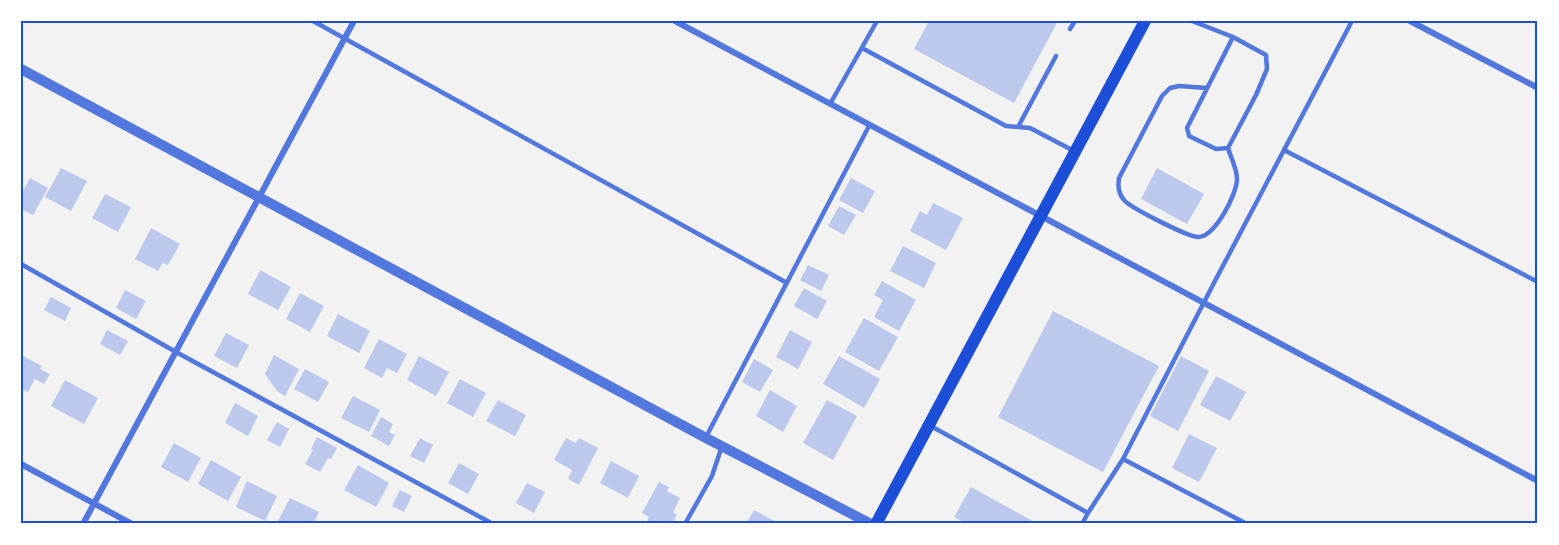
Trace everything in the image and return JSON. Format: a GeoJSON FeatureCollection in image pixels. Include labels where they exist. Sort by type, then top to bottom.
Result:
{"type":"FeatureCollection","features":[{"type":"Feature","properties":{"kind":"main road"},"geometry":{"type":"LineString","coordinates":[[876,524],[1145,21]]}},
{"type":"Feature","properties":{"kind":"street"},"geometry":{"type":"LineString","coordinates":[[83,524],[354,21]]}},
{"type":"Feature","properties":{"kind":"street"},"geometry":{"type":"LineString","coordinates":[[675,21],[1538,481]]}},
{"type":"Feature","properties":{"kind":"street"},"geometry":{"type":"LineString","coordinates":[[1410,21],[1538,88]]}},
{"type":"Feature","properties":{"kind":"street"},"geometry":{"type":"LineString","coordinates":[[21,69],[705,438],[871,524]]}},
{"type":"Feature","properties":{"kind":"street"},"geometry":{"type":"LineString","coordinates":[[21,464],[132,524]]}},
{"type":"Feature","properties":{"kind":"lane"},"geometry":{"type":"LineString","coordinates":[[313,21],[787,283]]}},
{"type":"Feature","properties":{"kind":"lane"},"geometry":{"type":"LineString","coordinates":[[830,104],[877,21]]}},
{"type":"Feature","properties":{"kind":"lane"},"geometry":{"type":"LineString","coordinates":[[1070,29],[1075,21]]}},
{"type":"Feature","properties":{"kind":"lane"},"geometry":{"type":"LineString","coordinates":[[1192,21],[1233,37],[1266,55],[1267,69],[1228,148],[1238,176],[1237,188],[1213,231],[1200,237],[1183,233],[1124,202],[1118,190],[1119,178],[1162,96],[1170,88],[1179,86],[1207,88]]}},
{"type":"Feature","properties":{"kind":"lane"},"geometry":{"type":"LineString","coordinates":[[1082,524],[1123,459],[1352,21]]}},
{"type":"Feature","properties":{"kind":"lane"},"geometry":{"type":"LineString","coordinates":[[1228,148],[1216,148],[1189,136],[1187,128],[1233,37]]}},
{"type":"Feature","properties":{"kind":"lane"},"geometry":{"type":"LineString","coordinates":[[862,48],[1006,126],[1030,128],[1075,151]]}},
{"type":"Feature","properties":{"kind":"lane"},"geometry":{"type":"LineString","coordinates":[[1018,126],[1056,56]]}},
{"type":"Feature","properties":{"kind":"lane"},"geometry":{"type":"LineString","coordinates":[[705,438],[869,126]]}},
{"type":"Feature","properties":{"kind":"lane"},"geometry":{"type":"LineString","coordinates":[[1284,150],[1538,282]]}},
{"type":"Feature","properties":{"kind":"lane"},"geometry":{"type":"LineString","coordinates":[[21,264],[493,524]]}},
{"type":"Feature","properties":{"kind":"lane"},"geometry":{"type":"LineString","coordinates":[[929,425],[1088,513]]}},
{"type":"Feature","properties":{"kind":"lane"},"geometry":{"type":"LineString","coordinates":[[685,524],[711,476],[722,446]]}},
{"type":"Feature","properties":{"kind":"lane"},"geometry":{"type":"LineString","coordinates":[[1123,459],[1247,524]]}},
{"type":"Feature","properties":{"kind":"building"},"geometry":{"type":"Polygon","coordinates":[[[929,21],[1058,21],[1014,103],[914,49],[929,21]]]}},
{"type":"Feature","properties":{"kind":"building"},"geometry":{"type":"Polygon","coordinates":[[[61,168],[87,181],[71,211],[45,197],[61,168]]]}},
{"type":"Feature","properties":{"kind":"building"},"geometry":{"type":"Polygon","coordinates":[[[1157,168],[1204,194],[1187,224],[1141,199],[1157,168]]]}},
{"type":"Feature","properties":{"kind":"building"},"geometry":{"type":"Polygon","coordinates":[[[30,178],[48,188],[33,215],[21,209],[21,195],[30,178]]]}},
{"type":"Feature","properties":{"kind":"building"},"geometry":{"type":"Polygon","coordinates":[[[851,178],[875,191],[863,213],[839,200],[851,178]]]}},
{"type":"Feature","properties":{"kind":"building"},"geometry":{"type":"Polygon","coordinates":[[[105,194],[131,207],[118,232],[92,218],[105,194]]]}},
{"type":"Feature","properties":{"kind":"building"},"geometry":{"type":"Polygon","coordinates":[[[933,203],[963,218],[946,250],[910,231],[920,211],[927,215],[933,203]]]}},
{"type":"Feature","properties":{"kind":"building"},"geometry":{"type":"Polygon","coordinates":[[[839,206],[856,215],[844,235],[828,226],[839,206]]]}},
{"type":"Feature","properties":{"kind":"building"},"geometry":{"type":"Polygon","coordinates":[[[151,228],[180,244],[168,265],[163,263],[158,271],[135,259],[151,228]]]}},
{"type":"Feature","properties":{"kind":"building"},"geometry":{"type":"Polygon","coordinates":[[[903,246],[936,263],[924,288],[890,271],[903,246]]]}},
{"type":"Feature","properties":{"kind":"building"},"geometry":{"type":"Polygon","coordinates":[[[808,265],[829,275],[821,291],[800,280],[808,265]]]}},
{"type":"Feature","properties":{"kind":"building"},"geometry":{"type":"Polygon","coordinates":[[[260,270],[291,287],[278,310],[248,294],[260,270]]]}},
{"type":"Feature","properties":{"kind":"building"},"geometry":{"type":"Polygon","coordinates":[[[882,281],[916,300],[899,331],[874,317],[883,300],[874,295],[882,281]]]}},
{"type":"Feature","properties":{"kind":"building"},"geometry":{"type":"Polygon","coordinates":[[[804,288],[827,301],[817,319],[794,306],[804,288]]]}},
{"type":"Feature","properties":{"kind":"building"},"geometry":{"type":"Polygon","coordinates":[[[125,290],[146,301],[136,319],[116,308],[125,290]]]}},
{"type":"Feature","properties":{"kind":"building"},"geometry":{"type":"Polygon","coordinates":[[[300,293],[324,306],[310,332],[286,319],[300,293]]]}},
{"type":"Feature","properties":{"kind":"building"},"geometry":{"type":"Polygon","coordinates":[[[51,297],[71,308],[65,321],[44,310],[51,297]]]}},
{"type":"Feature","properties":{"kind":"building"},"geometry":{"type":"Polygon","coordinates":[[[1053,311],[1159,366],[1103,472],[998,417],[1053,311]]]}},
{"type":"Feature","properties":{"kind":"building"},"geometry":{"type":"Polygon","coordinates":[[[338,314],[370,331],[359,353],[327,336],[338,314]]]}},
{"type":"Feature","properties":{"kind":"building"},"geometry":{"type":"Polygon","coordinates":[[[864,318],[898,337],[879,371],[845,352],[864,318]]]}},
{"type":"Feature","properties":{"kind":"building"},"geometry":{"type":"Polygon","coordinates":[[[107,330],[128,341],[120,355],[100,344],[107,330]]]}},
{"type":"Feature","properties":{"kind":"building"},"geometry":{"type":"Polygon","coordinates":[[[790,330],[812,342],[798,369],[776,357],[790,330]]]}},
{"type":"Feature","properties":{"kind":"building"},"geometry":{"type":"Polygon","coordinates":[[[226,333],[249,345],[237,368],[214,356],[226,333]]]}},
{"type":"Feature","properties":{"kind":"building"},"geometry":{"type":"Polygon","coordinates":[[[379,339],[407,354],[397,373],[387,368],[382,378],[364,368],[379,339]]]}},
{"type":"Feature","properties":{"kind":"building"},"geometry":{"type":"Polygon","coordinates":[[[21,355],[42,366],[40,369],[50,374],[44,384],[35,379],[28,392],[21,389],[21,355]]]}},
{"type":"Feature","properties":{"kind":"building"},"geometry":{"type":"Polygon","coordinates":[[[274,355],[299,369],[285,396],[277,391],[265,374],[274,355]]]}},
{"type":"Feature","properties":{"kind":"building"},"geometry":{"type":"Polygon","coordinates":[[[419,356],[449,372],[436,396],[407,380],[419,356]]]}},
{"type":"Feature","properties":{"kind":"building"},"geometry":{"type":"Polygon","coordinates":[[[839,356],[880,379],[864,408],[823,384],[839,356]]]}},
{"type":"Feature","properties":{"kind":"building"},"geometry":{"type":"Polygon","coordinates":[[[1181,356],[1209,371],[1178,431],[1150,416],[1181,356]]]}},
{"type":"Feature","properties":{"kind":"building"},"geometry":{"type":"Polygon","coordinates":[[[754,359],[773,370],[760,392],[742,382],[754,359]]]}},
{"type":"Feature","properties":{"kind":"building"},"geometry":{"type":"Polygon","coordinates":[[[305,369],[329,382],[318,402],[294,389],[305,369]]]}},
{"type":"Feature","properties":{"kind":"building"},"geometry":{"type":"Polygon","coordinates":[[[1216,376],[1246,392],[1230,421],[1200,405],[1216,376]]]}},
{"type":"Feature","properties":{"kind":"building"},"geometry":{"type":"Polygon","coordinates":[[[460,379],[486,393],[473,417],[447,403],[460,379]]]}},
{"type":"Feature","properties":{"kind":"building"},"geometry":{"type":"Polygon","coordinates":[[[65,380],[98,398],[84,424],[51,406],[65,380]]]}},
{"type":"Feature","properties":{"kind":"building"},"geometry":{"type":"Polygon","coordinates":[[[770,390],[797,406],[783,432],[756,416],[770,390]]]}},
{"type":"Feature","properties":{"kind":"building"},"geometry":{"type":"Polygon","coordinates":[[[353,396],[380,410],[369,432],[341,418],[353,396]]]}},
{"type":"Feature","properties":{"kind":"building"},"geometry":{"type":"Polygon","coordinates":[[[498,400],[526,415],[515,436],[486,421],[498,400]]]}},
{"type":"Feature","properties":{"kind":"building"},"geometry":{"type":"Polygon","coordinates":[[[827,400],[857,416],[833,460],[803,443],[827,400]]]}},
{"type":"Feature","properties":{"kind":"building"},"geometry":{"type":"Polygon","coordinates":[[[235,403],[258,416],[248,436],[225,423],[235,403]]]}},
{"type":"Feature","properties":{"kind":"building"},"geometry":{"type":"Polygon","coordinates":[[[381,417],[393,424],[389,432],[395,435],[389,446],[371,436],[381,417]]]}},
{"type":"Feature","properties":{"kind":"building"},"geometry":{"type":"Polygon","coordinates":[[[277,422],[289,429],[280,447],[267,440],[277,422]]]}},
{"type":"Feature","properties":{"kind":"building"},"geometry":{"type":"Polygon","coordinates":[[[1189,434],[1217,448],[1199,482],[1172,468],[1189,434]]]}},
{"type":"Feature","properties":{"kind":"building"},"geometry":{"type":"Polygon","coordinates":[[[317,437],[337,448],[320,472],[305,464],[317,437]]]}},
{"type":"Feature","properties":{"kind":"building"},"geometry":{"type":"Polygon","coordinates":[[[420,438],[433,445],[424,463],[410,456],[420,438]]]}},
{"type":"Feature","properties":{"kind":"building"},"geometry":{"type":"Polygon","coordinates":[[[566,438],[576,443],[579,438],[598,448],[579,485],[568,479],[572,470],[554,460],[566,438]]]}},
{"type":"Feature","properties":{"kind":"building"},"geometry":{"type":"Polygon","coordinates":[[[174,443],[201,458],[188,482],[161,467],[174,443]]]}},
{"type":"Feature","properties":{"kind":"building"},"geometry":{"type":"Polygon","coordinates":[[[211,460],[241,477],[228,501],[198,484],[211,460]]]}},
{"type":"Feature","properties":{"kind":"building"},"geometry":{"type":"Polygon","coordinates":[[[611,461],[639,476],[628,498],[600,483],[611,461]]]}},
{"type":"Feature","properties":{"kind":"building"},"geometry":{"type":"Polygon","coordinates":[[[459,463],[479,474],[468,494],[448,483],[459,463]]]}},
{"type":"Feature","properties":{"kind":"building"},"geometry":{"type":"Polygon","coordinates":[[[358,465],[389,483],[376,507],[344,490],[358,465]]]}},
{"type":"Feature","properties":{"kind":"building"},"geometry":{"type":"Polygon","coordinates":[[[247,481],[277,496],[265,521],[236,507],[247,481]]]}},
{"type":"Feature","properties":{"kind":"building"},"geometry":{"type":"Polygon","coordinates":[[[659,482],[669,487],[667,491],[680,498],[673,512],[677,515],[672,524],[653,524],[647,521],[649,517],[642,513],[659,482]]]}},
{"type":"Feature","properties":{"kind":"building"},"geometry":{"type":"Polygon","coordinates":[[[527,483],[545,492],[534,513],[516,503],[527,483]]]}},
{"type":"Feature","properties":{"kind":"building"},"geometry":{"type":"Polygon","coordinates":[[[971,487],[1038,524],[967,524],[954,517],[971,487]]]}},
{"type":"Feature","properties":{"kind":"building"},"geometry":{"type":"Polygon","coordinates":[[[400,490],[412,496],[404,512],[392,506],[400,490]]]}},
{"type":"Feature","properties":{"kind":"building"},"geometry":{"type":"Polygon","coordinates":[[[290,498],[319,512],[313,524],[277,523],[290,498]]]}},
{"type":"Feature","properties":{"kind":"building"},"geometry":{"type":"Polygon","coordinates":[[[754,510],[780,524],[746,524],[754,510]]]}}]}
